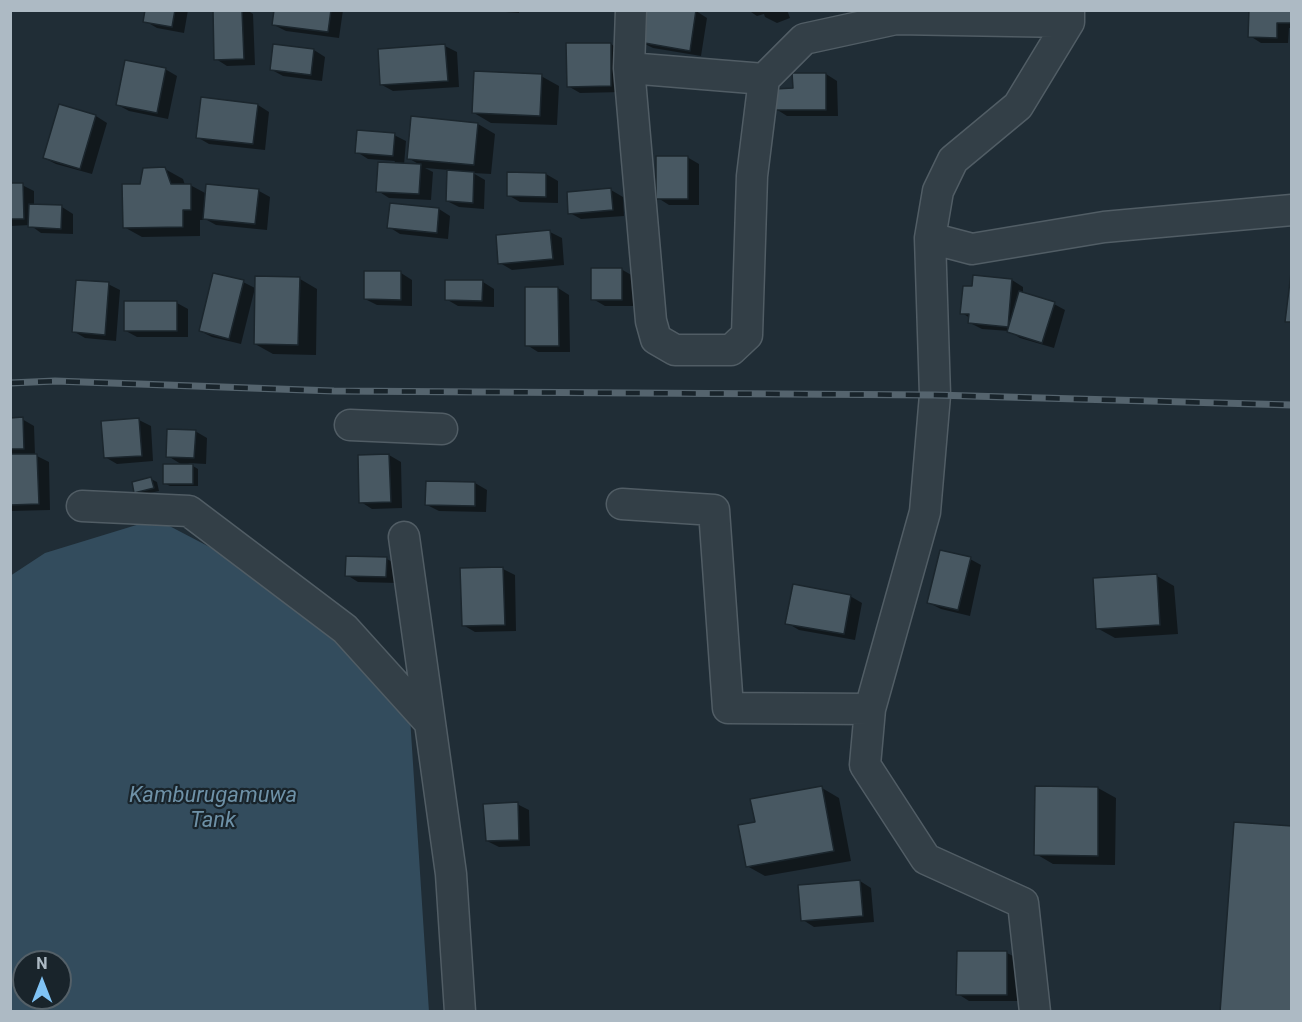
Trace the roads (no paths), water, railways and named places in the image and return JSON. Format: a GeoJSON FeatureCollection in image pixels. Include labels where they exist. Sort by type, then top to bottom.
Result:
{"type":"FeatureCollection","features":[{"type":"Feature","properties":{"kind":"street"},"geometry":{"type":"LineString","coordinates":[[631,10],[629,68],[651,321],[656,339],[675,350],[731,350],[747,335],[752,176],[764,79],[804,39],[896,19],[1069,16]]}},
{"type":"Feature","properties":{"kind":"street"},"geometry":{"type":"LineString","coordinates":[[1035,1011],[1023,903],[926,859],[865,765],[870,709],[925,512],[935,395],[930,238],[938,191],[953,160],[1018,106],[1069,16]]}},
{"type":"Feature","properties":{"kind":"street"},"geometry":{"type":"LineString","coordinates":[[629,68],[764,79]]}},
{"type":"Feature","properties":{"kind":"street"},"geometry":{"type":"LineString","coordinates":[[930,238],[972,249],[1104,226],[1292,210]]}},
{"type":"Feature","properties":{"kind":"street"},"geometry":{"type":"LineString","coordinates":[[350,425],[442,429]]}},
{"type":"Feature","properties":{"kind":"street"},"geometry":{"type":"LineString","coordinates":[[622,504],[714,510],[728,708],[870,709]]}},
{"type":"Feature","properties":{"kind":"street"},"geometry":{"type":"LineString","coordinates":[[82,506],[189,511],[345,629],[430,723]]}},
{"type":"Feature","properties":{"kind":"street"},"geometry":{"type":"LineString","coordinates":[[404,537],[451,874],[460,1011]]}},
{"type":"Feature","properties":{"kind":"water","name":"Kamburugamuwa Tank"},"geometry":{"type":"Polygon","coordinates":[[[156,519],[290,589],[410,717],[429,1012],[11,1011],[10,576],[45,553],[156,519]]]}},
{"type":"Feature","properties":{"kind":"railway"},"geometry":{"type":"LineString","coordinates":[[10,383],[55,381],[334,391],[935,395],[1292,405]]}}]}
